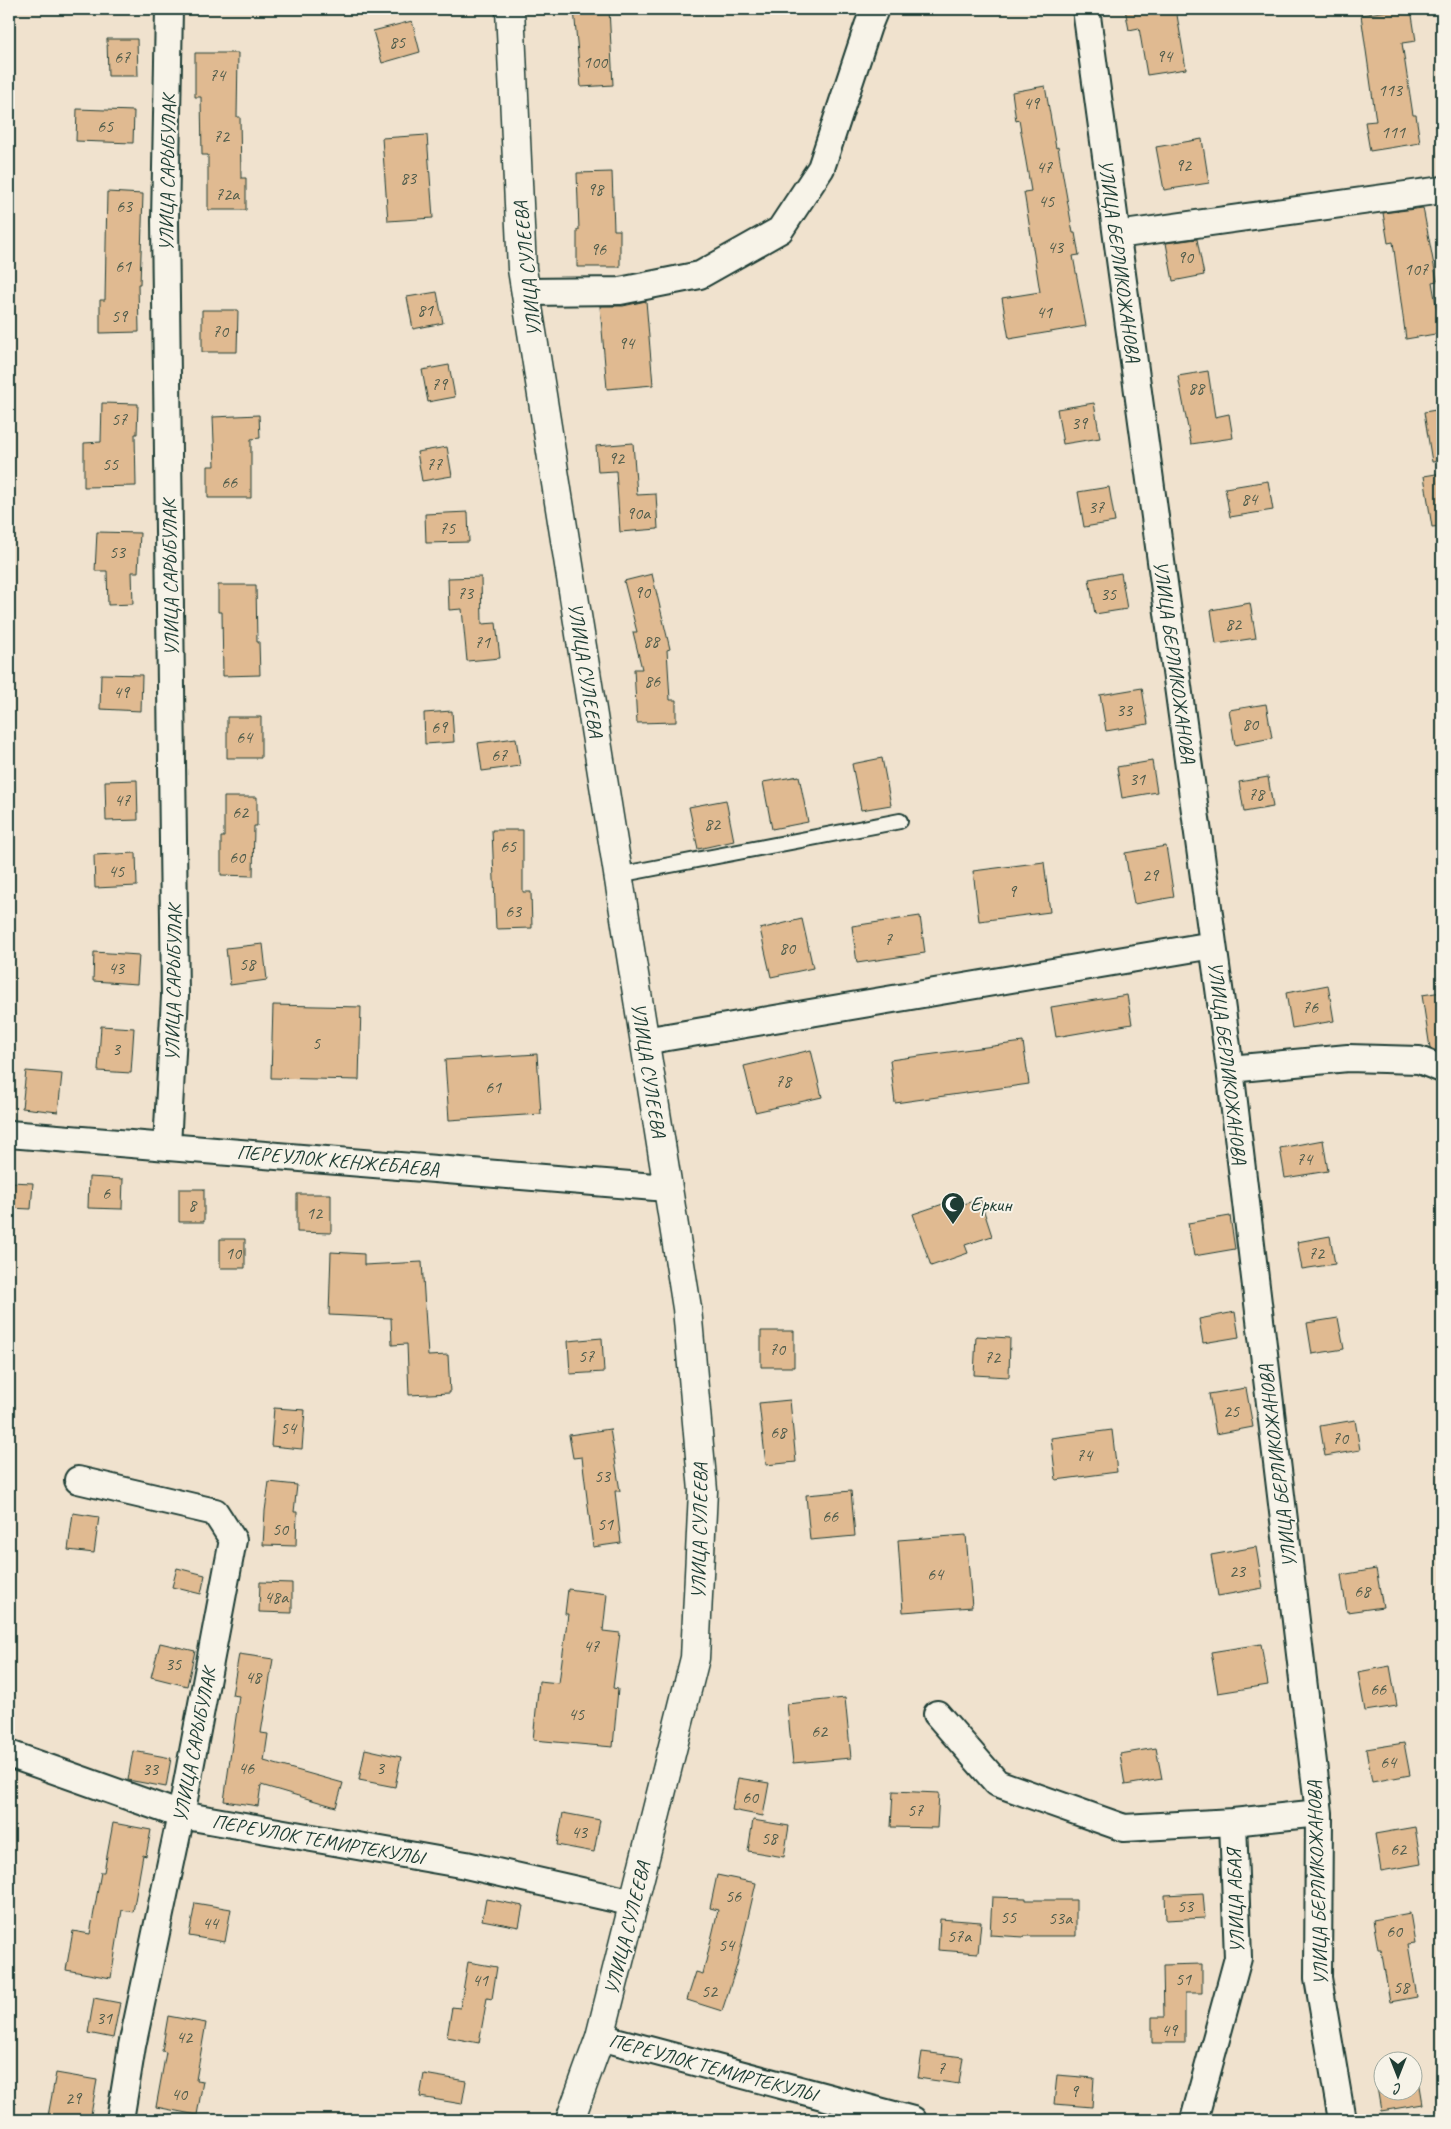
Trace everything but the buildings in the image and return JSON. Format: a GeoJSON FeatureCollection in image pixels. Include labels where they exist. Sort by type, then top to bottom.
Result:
{"type":"FeatureCollection","features":[{"type":"Feature","properties":{"kind":"main road","name":"УЛИЦА СУЛЕЕВА"},"geometry":{"type":"LineString","coordinates":[[510,9],[522,268],[686,1308],[703,1491],[695,1658],[600,2036],[570,2120]]}},
{"type":"Feature","properties":{"kind":"street","name":"УЛИЦА САРЫБУЛАК"},"geometry":{"type":"LineString","coordinates":[[167,1146],[176,996],[165,221],[169,9]]}},
{"type":"Feature","properties":{"kind":"street"},"geometry":{"type":"LineString","coordinates":[[526,292],[620,291],[700,275],[780,230],[822,168],[875,9]]}},
{"type":"Feature","properties":{"kind":"street","name":"УЛИЦА БЕРЛИКОЖАНОВА"},"geometry":{"type":"LineString","coordinates":[[1086,9],[1230,1069],[1319,1813],[1318,1978],[1342,2120]]}},
{"type":"Feature","properties":{"kind":"street"},"geometry":{"type":"LineString","coordinates":[[1117,235],[1442,190]]}},
{"type":"Feature","properties":{"kind":"street"},"geometry":{"type":"LineString","coordinates":[[644,1041],[1213,945]]}},
{"type":"Feature","properties":{"kind":"street"},"geometry":{"type":"LineString","coordinates":[[1230,1069],[1348,1058],[1420,1060],[1442,1069]]}},
{"type":"Feature","properties":{"kind":"street","name":"ПЕРЕУЛОК КЕНЖЕБАЕВА"},"geometry":{"type":"LineString","coordinates":[[9,1134],[667,1188]]}},
{"type":"Feature","properties":{"kind":"street","name":"УЛИЦА САРЫБУЛАК"},"geometry":{"type":"LineString","coordinates":[[78,1480],[215,1512],[233,1540],[181,1815],[132,2046],[120,2120]]}},
{"type":"Feature","properties":{"kind":"street"},"geometry":{"type":"LineString","coordinates":[[937,1714],[997,1783],[1124,1828],[1233,1822]]}},
{"type":"Feature","properties":{"kind":"street","name":"ПЕРЕУЛОК ТЕМИРТЕКУЛЫ"},"geometry":{"type":"LineString","coordinates":[[9,1754],[181,1815],[466,1865],[634,1902]]}},
{"type":"Feature","properties":{"kind":"street","name":"УЛИЦА АБАЯ"},"geometry":{"type":"LineString","coordinates":[[1194,2120],[1238,1958],[1233,1822],[1319,1813]]}},
{"type":"Feature","properties":{"kind":"street","name":"ПЕРЕУЛОК ТЕМИРТЕКУЛЫ"},"geometry":{"type":"LineString","coordinates":[[600,2036],[846,2111],[913,2120]]}},
{"type":"Feature","properties":{"kind":"lane"},"geometry":{"type":"LineString","coordinates":[[618,875],[900,821]]}},
{"type":"Feature","properties":{"kind":"place","name":"Еркин"},"geometry":{"type":"Point","coordinates":[953,1225]}}]}
